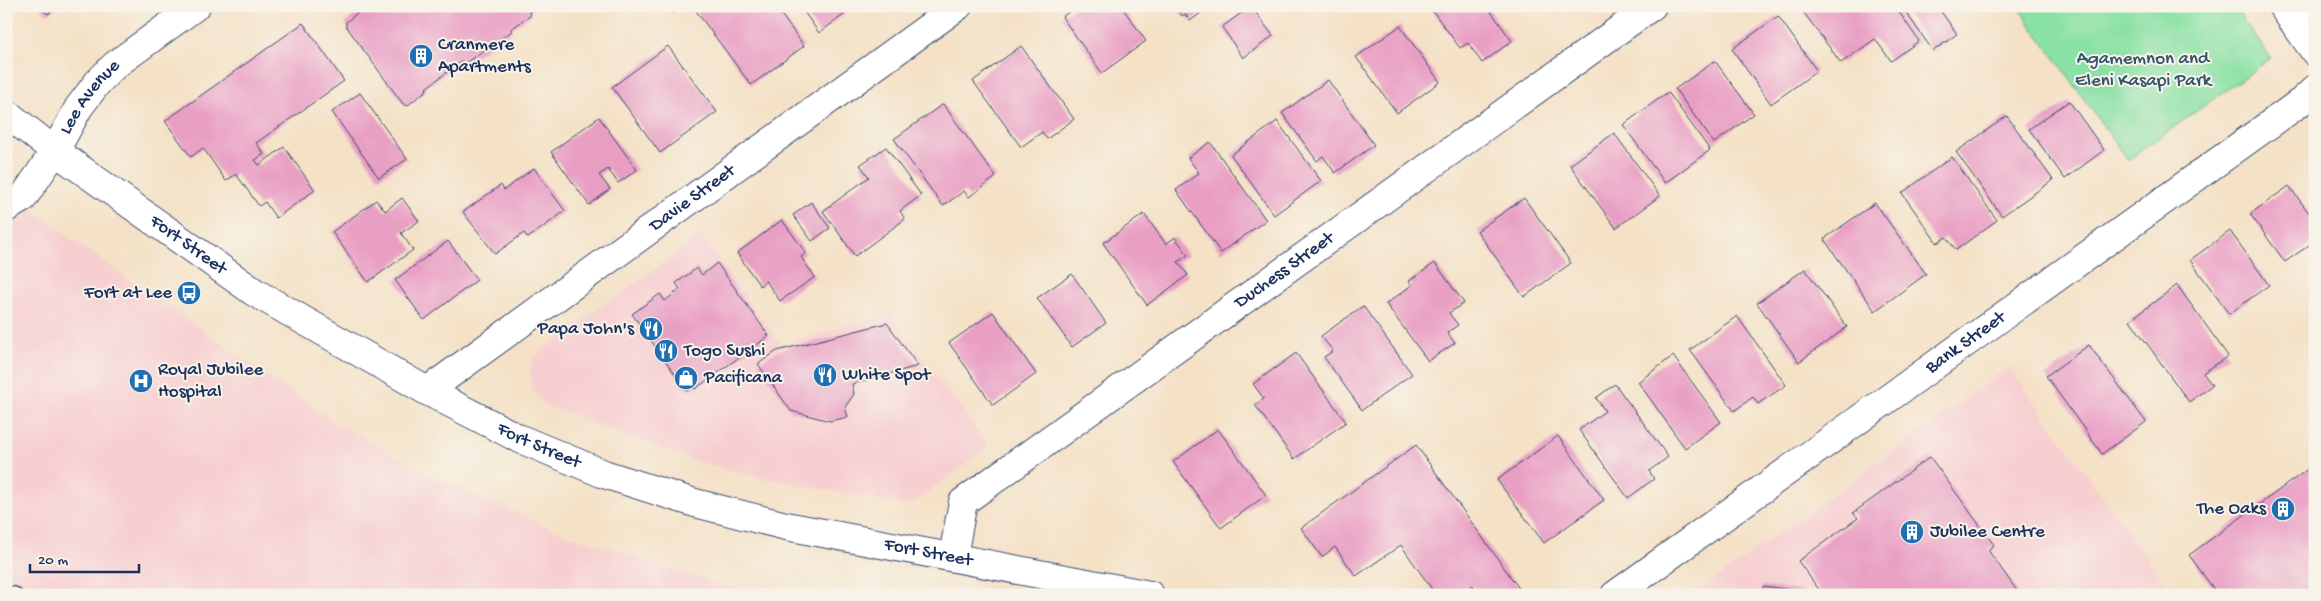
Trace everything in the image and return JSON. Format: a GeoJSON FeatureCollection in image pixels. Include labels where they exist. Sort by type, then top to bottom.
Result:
{"type":"FeatureCollection","features":[{"type":"Feature","properties":{"kind":"street","name":"Lee Avenue"},"geometry":{"type":"LineString","coordinates":[[6,208],[22,198],[55,151],[79,107],[98,82],[115,65],[196,6]]}},
{"type":"Feature","properties":{"kind":"street","name":"Davie Street"},"geometry":{"type":"LineString","coordinates":[[427,391],[958,6]]}},
{"type":"Feature","properties":{"kind":"street","name":"Duchess Street"},"geometry":{"type":"LineString","coordinates":[[953,556],[963,502],[1652,6]]}},
{"type":"Feature","properties":{"kind":"street"},"geometry":{"type":"LineString","coordinates":[[2297,13],[2315,52]]}},
{"type":"Feature","properties":{"kind":"street","name":"Bank Street"},"geometry":{"type":"LineString","coordinates":[[1615,595],[2294,107],[2315,89]]}},
{"type":"Feature","properties":{"kind":"street","name":"Fort Street"},"geometry":{"type":"LineString","coordinates":[[6,113],[55,151],[254,292],[427,391],[518,438],[597,472],[676,497],[786,526],[953,556],[1150,595]]}},
{"type":"Feature","properties":{"kind":"lane"},"geometry":{"type":"LineString","coordinates":[[6,594],[14,595]]}},
{"type":"Feature","properties":{"kind":"shaded area","name":"Royal Jubilee Hospital"},"geometry":{"type":"Polygon","coordinates":[[[6,190],[70,238],[328,418],[440,480],[560,532],[687,574],[761,595],[6,595],[6,190]]]}},
{"type":"Feature","properties":{"kind":"shaded area"},"geometry":{"type":"Polygon","coordinates":[[[702,235],[781,345],[890,313],[989,447],[909,506],[754,476],[692,460],[546,405],[538,398],[532,389],[530,368],[534,358],[542,350],[702,235]]]}},
{"type":"Feature","properties":{"kind":"shaded area"},"geometry":{"type":"Polygon","coordinates":[[[2009,367],[2174,595],[1694,595],[2009,367]]]}},
{"type":"Feature","properties":{"kind":"green space","name":"Agamemnon and Eleni Kasapi Park"},"geometry":{"type":"Polygon","coordinates":[[[2017,6],[2233,6],[2271,58],[2128,160],[2017,6]]]}},
{"type":"Feature","properties":{"kind":"building"},"geometry":{"type":"Polygon","coordinates":[[[38,6],[59,6],[48,14],[38,6]]]}},
{"type":"Feature","properties":{"kind":"building","name":"Cranmere Apartments"},"geometry":{"type":"Polygon","coordinates":[[[367,6],[371,8],[373,6],[537,6],[529,12],[531,15],[511,29],[512,31],[464,64],[462,61],[426,88],[427,90],[407,106],[403,104],[346,26],[346,22],[367,6]]]}},
{"type":"Feature","properties":{"kind":"building"},"geometry":{"type":"Polygon","coordinates":[[[668,6],[682,6],[673,13],[668,6]]]}},
{"type":"Feature","properties":{"kind":"building"},"geometry":{"type":"Polygon","coordinates":[[[702,6],[775,6],[804,46],[751,85],[696,11],[702,6]]]}},
{"type":"Feature","properties":{"kind":"building"},"geometry":{"type":"Polygon","coordinates":[[[800,6],[845,6],[841,9],[845,14],[819,33],[800,6]]]}},
{"type":"Feature","properties":{"kind":"building"},"geometry":{"type":"Polygon","coordinates":[[[1077,6],[1121,6],[1146,41],[1102,73],[1062,17],[1077,6]]]}},
{"type":"Feature","properties":{"kind":"building"},"geometry":{"type":"Polygon","coordinates":[[[1175,6],[1210,6],[1190,21],[1185,14],[1182,16],[1175,6]]]}},
{"type":"Feature","properties":{"kind":"building"},"geometry":{"type":"Polygon","coordinates":[[[1251,6],[1273,36],[1243,58],[1222,27],[1251,6]]]}},
{"type":"Feature","properties":{"kind":"building"},"geometry":{"type":"Polygon","coordinates":[[[1429,6],[1487,6],[1512,41],[1482,63],[1468,43],[1460,48],[1429,6]]]}},
{"type":"Feature","properties":{"kind":"building"},"geometry":{"type":"Polygon","coordinates":[[[1799,6],[1868,6],[1870,9],[1873,6],[1895,6],[1919,41],[1891,61],[1875,39],[1841,63],[1799,6]]]}},
{"type":"Feature","properties":{"kind":"building"},"geometry":{"type":"Polygon","coordinates":[[[1905,6],[1937,6],[1957,34],[1933,51],[1903,8],[1905,6]]]}},
{"type":"Feature","properties":{"kind":"building"},"geometry":{"type":"Polygon","coordinates":[[[1778,16],[1817,71],[1771,104],[1732,49],[1778,16]]]}},
{"type":"Feature","properties":{"kind":"building"},"geometry":{"type":"Polygon","coordinates":[[[303,23],[344,81],[256,143],[264,154],[255,160],[259,165],[284,147],[315,190],[276,218],[265,202],[259,206],[236,174],[226,181],[203,148],[191,157],[165,121],[303,23]]]}},
{"type":"Feature","properties":{"kind":"building"},"geometry":{"type":"Polygon","coordinates":[[[1400,26],[1440,82],[1397,113],[1356,57],[1400,26]]]}},
{"type":"Feature","properties":{"kind":"building"},"geometry":{"type":"Polygon","coordinates":[[[668,46],[717,112],[660,153],[612,87],[668,46]]]}},
{"type":"Feature","properties":{"kind":"building"},"geometry":{"type":"Polygon","coordinates":[[[1021,46],[1074,119],[1047,139],[1042,132],[1021,147],[973,81],[1021,46]]]}},
{"type":"Feature","properties":{"kind":"building"},"geometry":{"type":"Polygon","coordinates":[[[1715,61],[1754,114],[1714,143],[1675,89],[1715,61]]]}},
{"type":"Feature","properties":{"kind":"building"},"geometry":{"type":"Polygon","coordinates":[[[1328,80],[1374,145],[1335,173],[1323,156],[1317,161],[1282,113],[1328,80]]]}},
{"type":"Feature","properties":{"kind":"building"},"geometry":{"type":"Polygon","coordinates":[[[1668,92],[1710,150],[1665,183],[1623,125],[1668,92]]]}},
{"type":"Feature","properties":{"kind":"building"},"geometry":{"type":"Polygon","coordinates":[[[360,93],[407,159],[379,178],[332,112],[360,93]]]}},
{"type":"Feature","properties":{"kind":"building"},"geometry":{"type":"Polygon","coordinates":[[[2069,101],[2104,150],[2065,179],[2029,129],[2069,101]]]}},
{"type":"Feature","properties":{"kind":"building"},"geometry":{"type":"Polygon","coordinates":[[[943,104],[996,177],[969,197],[964,191],[943,206],[894,139],[943,104]]]}},
{"type":"Feature","properties":{"kind":"building"},"geometry":{"type":"Polygon","coordinates":[[[2007,116],[2053,180],[2002,216],[1956,152],[2007,116]]]}},
{"type":"Feature","properties":{"kind":"building"},"geometry":{"type":"Polygon","coordinates":[[[599,117],[637,170],[618,183],[608,169],[599,175],[610,189],[589,205],[551,152],[599,117]]]}},
{"type":"Feature","properties":{"kind":"building"},"geometry":{"type":"Polygon","coordinates":[[[1277,121],[1321,181],[1274,215],[1231,155],[1277,121]]]}},
{"type":"Feature","properties":{"kind":"building"},"geometry":{"type":"Polygon","coordinates":[[[1614,133],[1660,196],[1616,228],[1570,165],[1614,133]]]}},
{"type":"Feature","properties":{"kind":"building"},"geometry":{"type":"Polygon","coordinates":[[[1210,142],[1266,220],[1221,253],[1176,190],[1199,173],[1188,158],[1210,142]]]}},
{"type":"Feature","properties":{"kind":"building"},"geometry":{"type":"Polygon","coordinates":[[[886,147],[921,195],[900,211],[905,219],[855,256],[823,211],[869,177],[860,165],[886,147]]]}},
{"type":"Feature","properties":{"kind":"building"},"geometry":{"type":"Polygon","coordinates":[[[1952,157],[1997,220],[1956,250],[1946,237],[1937,243],[1902,193],[1952,157]]]}},
{"type":"Feature","properties":{"kind":"building"},"geometry":{"type":"Polygon","coordinates":[[[534,168],[565,211],[528,238],[524,233],[495,254],[463,212],[501,185],[504,190],[534,168]]]}},
{"type":"Feature","properties":{"kind":"building"},"geometry":{"type":"Polygon","coordinates":[[[2289,186],[2315,221],[2315,241],[2285,262],[2250,214],[2289,186]]]}},
{"type":"Feature","properties":{"kind":"building"},"geometry":{"type":"Polygon","coordinates":[[[402,198],[419,221],[401,233],[413,250],[368,282],[332,232],[376,200],[385,211],[402,198]]]}},
{"type":"Feature","properties":{"kind":"building"},"geometry":{"type":"Polygon","coordinates":[[[1524,198],[1571,263],[1524,297],[1477,231],[1524,198]]]}},
{"type":"Feature","properties":{"kind":"building"},"geometry":{"type":"Polygon","coordinates":[[[811,202],[830,228],[812,241],[793,215],[811,202]]]}},
{"type":"Feature","properties":{"kind":"building"},"geometry":{"type":"Polygon","coordinates":[[[1875,203],[1926,274],[1875,311],[1824,239],[1875,203]]]}},
{"type":"Feature","properties":{"kind":"building"},"geometry":{"type":"Polygon","coordinates":[[[1144,214],[1166,244],[1175,237],[1188,255],[1178,262],[1188,275],[1147,305],[1103,243],[1144,214]]]}},
{"type":"Feature","properties":{"kind":"building"},"geometry":{"type":"Polygon","coordinates":[[[782,220],[806,253],[801,257],[815,277],[780,301],[766,281],[760,286],[737,253],[782,220]]]}},
{"type":"Feature","properties":{"kind":"building"},"geometry":{"type":"Polygon","coordinates":[[[2230,231],[2269,285],[2229,314],[2190,260],[2230,231]]]}},
{"type":"Feature","properties":{"kind":"building"},"geometry":{"type":"Polygon","coordinates":[[[448,241],[477,280],[424,320],[395,280],[448,241]]]}},
{"type":"Feature","properties":{"kind":"building"},"geometry":{"type":"Polygon","coordinates":[[[717,263],[769,336],[695,389],[693,387],[687,391],[632,314],[660,294],[665,301],[680,289],[676,283],[697,268],[702,275],[717,263]]]}},
{"type":"Feature","properties":{"kind":"building"},"geometry":{"type":"Polygon","coordinates":[[[1435,263],[1464,303],[1449,313],[1458,325],[1447,333],[1455,343],[1428,361],[1386,304],[1412,285],[1409,281],[1435,263]]]}},
{"type":"Feature","properties":{"kind":"building"},"geometry":{"type":"Polygon","coordinates":[[[1805,269],[1847,327],[1799,362],[1757,303],[1805,269]]]}},
{"type":"Feature","properties":{"kind":"building"},"geometry":{"type":"Polygon","coordinates":[[[1072,274],[1106,323],[1072,347],[1037,298],[1072,274]]]}},
{"type":"Feature","properties":{"kind":"building"},"geometry":{"type":"Polygon","coordinates":[[[2177,285],[2228,356],[2203,373],[2212,385],[2189,402],[2130,320],[2177,285]]]}},
{"type":"Feature","properties":{"kind":"building"},"geometry":{"type":"Polygon","coordinates":[[[1363,306],[1412,374],[1362,410],[1324,357],[1333,351],[1321,336],[1363,306]]]}},
{"type":"Feature","properties":{"kind":"building"},"geometry":{"type":"Polygon","coordinates":[[[993,312],[1036,374],[993,405],[949,343],[993,312]]]}},
{"type":"Feature","properties":{"kind":"building"},"geometry":{"type":"Polygon","coordinates":[[[1737,316],[1786,385],[1758,404],[1753,397],[1734,411],[1690,350],[1737,316]]]}},
{"type":"Feature","properties":{"kind":"building","name":"White Spot"},"geometry":{"type":"Polygon","coordinates":[[[887,323],[918,366],[852,384],[854,394],[845,407],[848,417],[830,421],[791,411],[758,364],[777,351],[887,323]]]}},
{"type":"Feature","properties":{"kind":"building"},"geometry":{"type":"Polygon","coordinates":[[[2089,345],[2146,422],[2102,454],[2046,376],[2089,345]]]}},
{"type":"Feature","properties":{"kind":"building"},"geometry":{"type":"Polygon","coordinates":[[[1296,353],[1346,422],[1294,459],[1255,405],[1264,399],[1253,384],[1296,353]]]}},
{"type":"Feature","properties":{"kind":"building"},"geometry":{"type":"Polygon","coordinates":[[[1673,356],[1721,422],[1685,448],[1638,382],[1673,356]]]}},
{"type":"Feature","properties":{"kind":"building"},"geometry":{"type":"Polygon","coordinates":[[[1615,384],[1668,457],[1649,471],[1654,479],[1628,498],[1579,430],[1605,411],[1596,398],[1615,384]]]}},
{"type":"Feature","properties":{"kind":"building"},"geometry":{"type":"Polygon","coordinates":[[[1218,429],[1266,495],[1221,528],[1173,462],[1218,429]]]}},
{"type":"Feature","properties":{"kind":"building"},"geometry":{"type":"Polygon","coordinates":[[[1558,436],[1604,500],[1544,543],[1497,480],[1558,436]]]}},
{"type":"Feature","properties":{"kind":"building"},"geometry":{"type":"Polygon","coordinates":[[[1416,445],[1523,594],[1480,595],[1473,585],[1459,595],[1436,595],[1401,545],[1356,576],[1335,547],[1322,557],[1301,528],[1416,445]]]}},
{"type":"Feature","properties":{"kind":"building","name":"Jubilee Centre"},"geometry":{"type":"Polygon","coordinates":[[[1930,457],[1994,545],[1988,550],[2020,595],[1823,595],[1798,561],[1858,518],[1853,513],[1930,457]]]}},
{"type":"Feature","properties":{"kind":"building","name":"The Oaks"},"geometry":{"type":"Polygon","coordinates":[[[2315,464],[2315,595],[2218,595],[2189,555],[2315,464]]]}},
{"type":"Feature","properties":{"kind":"building"},"geometry":{"type":"Polygon","coordinates":[[[1763,586],[1801,591],[1804,595],[1763,595],[1763,586]]]}},
{"type":"Feature","properties":{"kind":"place","name":"Cranmere Apartments"},"geometry":{"type":"Point","coordinates":[421,56]}},
{"type":"Feature","properties":{"kind":"place","name":"Fort at Lee"},"geometry":{"type":"Point","coordinates":[189,293]}},
{"type":"Feature","properties":{"kind":"place","name":"Papa John's"},"geometry":{"type":"Point","coordinates":[651,329]}},
{"type":"Feature","properties":{"kind":"place","name":"Togo Sushi"},"geometry":{"type":"Point","coordinates":[666,351]}},
{"type":"Feature","properties":{"kind":"place","name":"White Spot"},"geometry":{"type":"Point","coordinates":[825,375]}},
{"type":"Feature","properties":{"kind":"place","name":"Pacificana"},"geometry":{"type":"Point","coordinates":[686,378]}},
{"type":"Feature","properties":{"kind":"place","name":"Royal Jubilee Hospital"},"geometry":{"type":"Point","coordinates":[141,381]}},
{"type":"Feature","properties":{"kind":"place","name":"The Oaks"},"geometry":{"type":"Point","coordinates":[2283,509]}},
{"type":"Feature","properties":{"kind":"place","name":"Jubilee Centre"},"geometry":{"type":"Point","coordinates":[1912,532]}}]}
